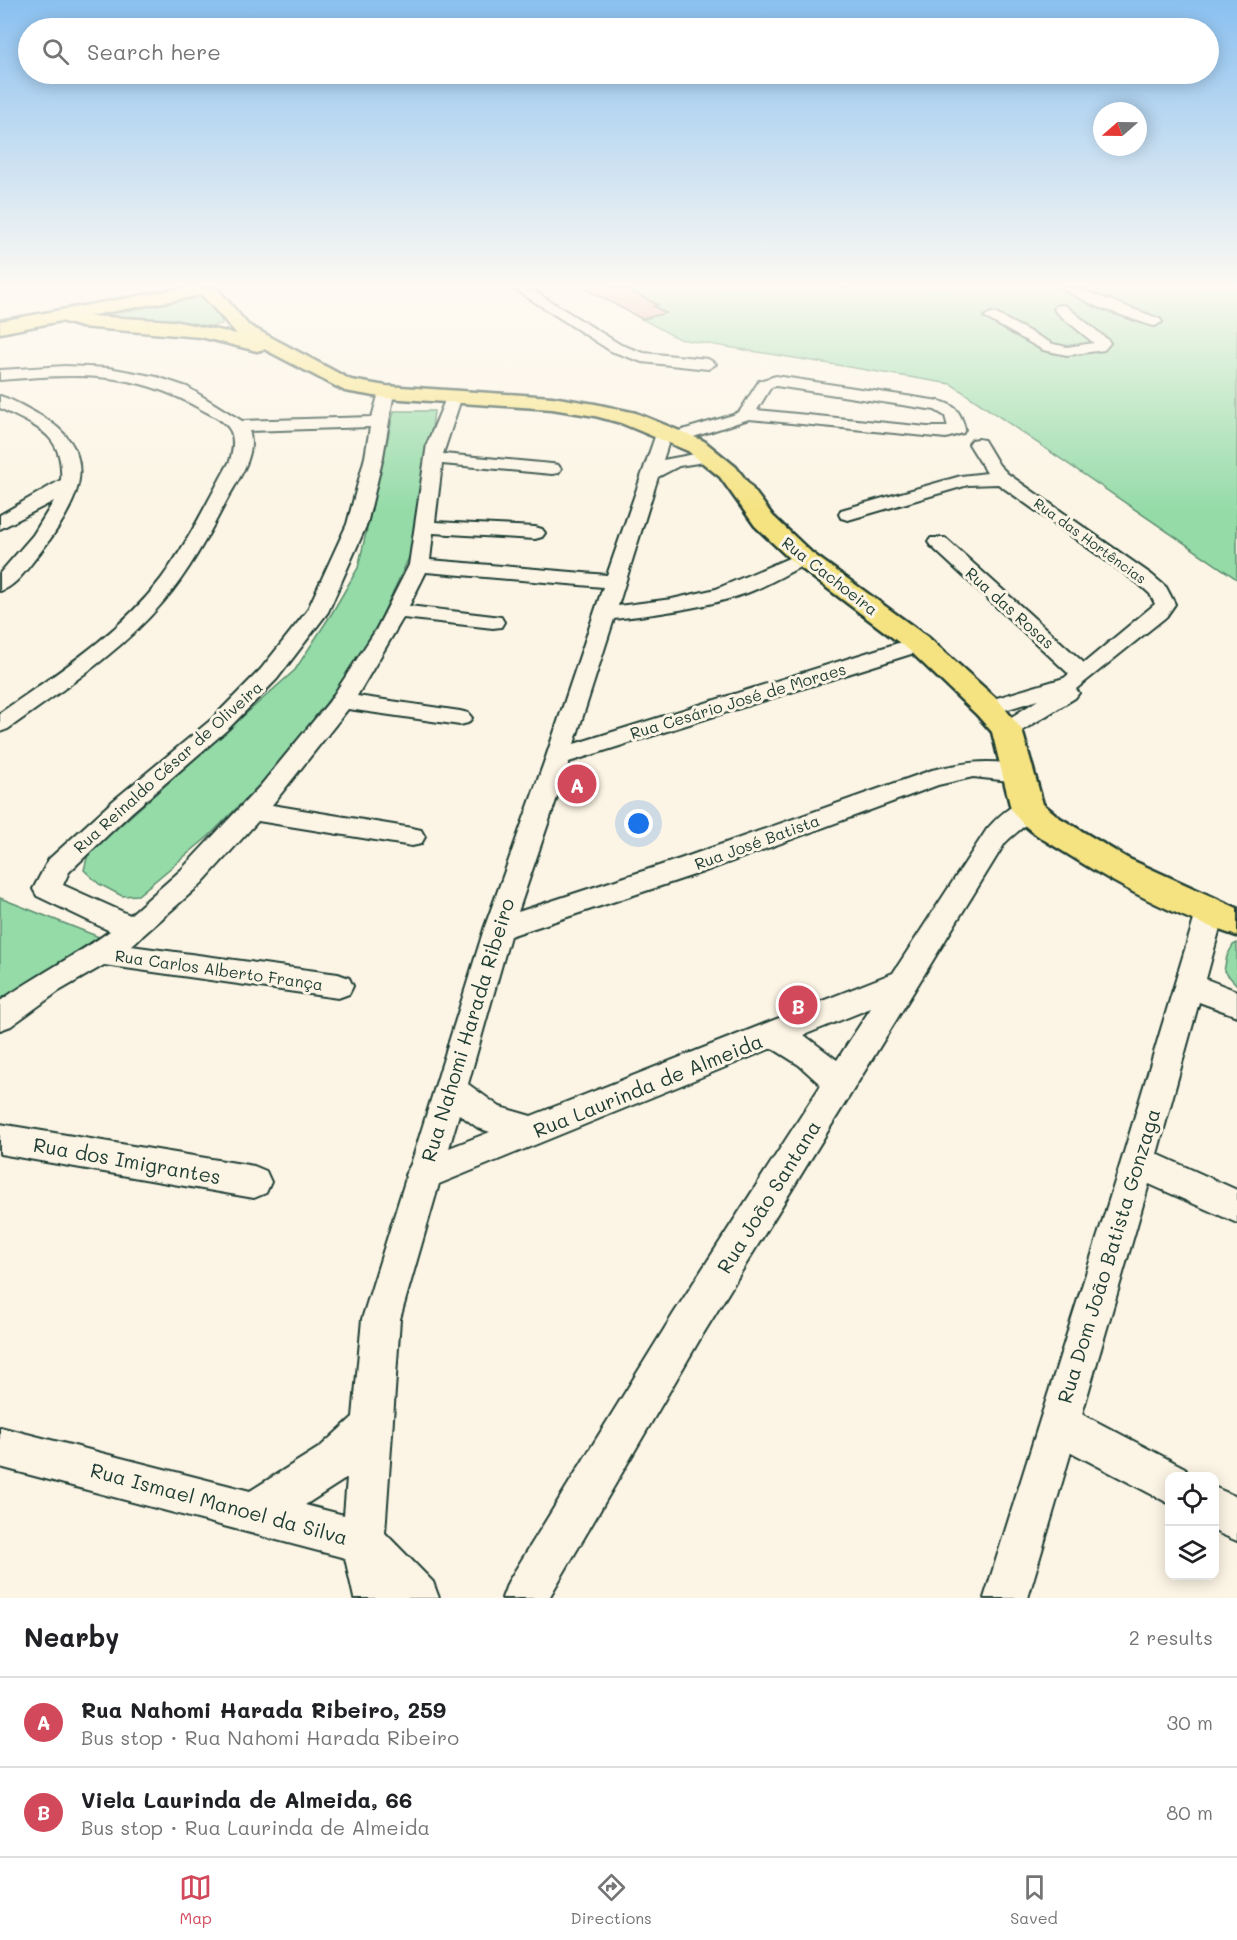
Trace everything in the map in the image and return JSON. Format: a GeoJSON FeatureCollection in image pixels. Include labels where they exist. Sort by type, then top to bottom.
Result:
{"type":"FeatureCollection","features":[{"type":"Feature","properties":{"kind":"main road","name":"Rua Cachoeira"},"geometry":{"type":"LineString","coordinates":[[301,363],[345,385],[386,392],[552,403],[595,410],[628,418],[696,446],[728,472],[764,521],[803,558],[919,644],[988,708],[1007,730],[1028,809]]}},
{"type":"Feature","properties":{"kind":"main road"},"geometry":{"type":"LineString","coordinates":[[1028,809],[1048,826],[1115,867],[1223,917]]}},
{"type":"Feature","properties":{"kind":"street"},"geometry":{"type":"LineString","coordinates":[[698,363],[708,364]]}},
{"type":"Feature","properties":{"kind":"street"},"geometry":{"type":"LineString","coordinates":[[0,375],[102,372],[153,380],[174,387],[227,416],[238,426],[243,436],[239,461],[178,570],[156,598],[117,637],[0,724]]}},
{"type":"Feature","properties":{"kind":"street"},"geometry":{"type":"LineString","coordinates":[[671,434],[739,419],[747,414],[765,384],[785,382],[939,406],[953,414],[957,429],[952,432],[937,433],[747,414]]}},
{"type":"Feature","properties":{"kind":"street","name":"Rua Reinaldo César de Oliveira"},"geometry":{"type":"LineString","coordinates":[[133,929],[47,889],[59,866],[123,806],[220,724],[269,674],[299,639],[317,612],[357,524],[374,458],[386,392]]}},
{"type":"Feature","properties":{"kind":"street"},"geometry":{"type":"LineString","coordinates":[[0,1017],[48,983],[100,953],[133,929],[191,877],[252,811],[342,701],[387,630],[419,565],[436,444],[454,396]]}},
{"type":"Feature","properties":{"kind":"street"},"geometry":{"type":"LineString","coordinates":[[0,401],[46,428],[64,443],[71,459],[70,481],[53,522],[30,555],[0,585]]}},
{"type":"Feature","properties":{"kind":"street"},"geometry":{"type":"LineString","coordinates":[[238,426],[379,422]]}},
{"type":"Feature","properties":{"kind":"street","name":"Rua Nahomi Harada Ribeiro"},"geometry":{"type":"LineString","coordinates":[[376,1598],[363,1541],[381,1319],[422,1175],[498,929],[558,757],[649,476],[671,434]]}},
{"type":"Feature","properties":{"kind":"street","name":"Rua das Hortências"},"geometry":{"type":"LineString","coordinates":[[978,444],[992,468],[1002,478],[1145,579],[1159,591],[1165,604],[1159,613],[1078,678],[1070,691],[1061,699],[1007,730]]}},
{"type":"Feature","properties":{"kind":"street"},"geometry":{"type":"LineString","coordinates":[[649,476],[674,462],[711,456]]}},
{"type":"Feature","properties":{"kind":"street"},"geometry":{"type":"LineString","coordinates":[[435,458],[552,469]]}},
{"type":"Feature","properties":{"kind":"street"},"geometry":{"type":"LineString","coordinates":[[848,514],[967,480],[1002,478]]}},
{"type":"Feature","properties":{"kind":"street"},"geometry":{"type":"LineString","coordinates":[[0,523],[42,501],[70,481]]}},
{"type":"Feature","properties":{"kind":"street"},"geometry":{"type":"LineString","coordinates":[[426,527],[535,533]]}},
{"type":"Feature","properties":{"kind":"street","name":"Rua das Rosas"},"geometry":{"type":"LineString","coordinates":[[938,542],[1078,678]]}},
{"type":"Feature","properties":{"kind":"street"},"geometry":{"type":"LineString","coordinates":[[603,614],[699,600],[741,588],[803,558]]}},
{"type":"Feature","properties":{"kind":"street"},"geometry":{"type":"LineString","coordinates":[[419,565],[613,582]]}},
{"type":"Feature","properties":{"kind":"street"},"geometry":{"type":"LineString","coordinates":[[396,611],[493,622]]}},
{"type":"Feature","properties":{"kind":"street","name":"Rua Cesário José de Moraes"},"geometry":{"type":"LineString","coordinates":[[558,757],[919,644]]}},
{"type":"Feature","properties":{"kind":"street","name":"Rua das Hortências"},"geometry":{"type":"LineString","coordinates":[[988,708],[1078,678]]}},
{"type":"Feature","properties":{"kind":"street"},"geometry":{"type":"LineString","coordinates":[[342,701],[460,718]]}},
{"type":"Feature","properties":{"kind":"street","name":"Rua José Batista"},"geometry":{"type":"LineString","coordinates":[[498,929],[690,866],[932,778],[973,769],[1019,774]]}},
{"type":"Feature","properties":{"kind":"street","name":"Rua João Santana"},"geometry":{"type":"LineString","coordinates":[[525,1598],[687,1326],[996,836],[1006,824],[1028,809]]}},
{"type":"Feature","properties":{"kind":"street"},"geometry":{"type":"LineString","coordinates":[[252,811],[412,837]]}},
{"type":"Feature","properties":{"kind":"street","name":"Rua Dom João Batista Gonzaga"},"geometry":{"type":"LineString","coordinates":[[1006,1598],[1190,986],[1223,917]]}},
{"type":"Feature","properties":{"kind":"street","name":"Rua Carlos Alberto França"},"geometry":{"type":"LineString","coordinates":[[100,953],[338,986]]}},
{"type":"Feature","properties":{"kind":"street","name":"Rua Laurinda de Almeida"},"geometry":{"type":"LineString","coordinates":[[422,1175],[906,981]]}},
{"type":"Feature","properties":{"kind":"street"},"geometry":{"type":"LineString","coordinates":[[1190,986],[1237,1004]]}},
{"type":"Feature","properties":{"kind":"street"},"geometry":{"type":"LineString","coordinates":[[774,1035],[792,1043],[821,1062],[840,1084]]}},
{"type":"Feature","properties":{"kind":"street"},"geometry":{"type":"LineString","coordinates":[[449,1089],[490,1118],[534,1132]]}},
{"type":"Feature","properties":{"kind":"street","name":"Rua dos Imigrantes"},"geometry":{"type":"LineString","coordinates":[[0,1139],[254,1182]]}},
{"type":"Feature","properties":{"kind":"street"},"geometry":{"type":"LineString","coordinates":[[1138,1161],[1237,1207]]}},
{"type":"Feature","properties":{"kind":"street"},"geometry":{"type":"LineString","coordinates":[[1058,1423],[1165,1481]]}},
{"type":"Feature","properties":{"kind":"street"},"geometry":{"type":"LineString","coordinates":[[253,1513],[335,1462],[372,1427]]}},
{"type":"Feature","properties":{"kind":"street","name":"Rua Ismael Manoel da Silva"},"geometry":{"type":"LineString","coordinates":[[0,1447],[363,1541],[417,1598]]}},
{"type":"Feature","properties":{"kind":"street"},"geometry":{"type":"LineString","coordinates":[[1219,1510],[1237,1521]]}},
{"type":"Feature","properties":{"kind":"green space"},"geometry":{"type":"Polygon","coordinates":[[[821,363],[1237,363],[1237,579],[951,384],[821,363]]]}},
{"type":"Feature","properties":{"kind":"green space"},"geometry":{"type":"Polygon","coordinates":[[[394,411],[434,411],[420,534],[379,622],[347,676],[276,768],[209,836],[138,895],[122,896],[99,884],[84,870],[88,854],[295,670],[332,613],[358,568],[394,411]]]}},
{"type":"Feature","properties":{"kind":"green space"},"geometry":{"type":"Polygon","coordinates":[[[0,898],[99,937],[0,1005],[0,898]]]}},
{"type":"Feature","properties":{"kind":"green space"},"geometry":{"type":"Polygon","coordinates":[[[1237,943],[1237,985],[1224,971],[1227,956],[1233,945],[1237,943]]]}},
{"type":"Feature","properties":{"kind":"place","name":"Rua Nahomi Harada Ribeiro, 259"},"geometry":{"type":"Point","coordinates":[577,784]}},
{"type":"Feature","properties":{"kind":"place","name":"Viela Laurinda de Almeida, 66"},"geometry":{"type":"Point","coordinates":[798,1005]}}]}
